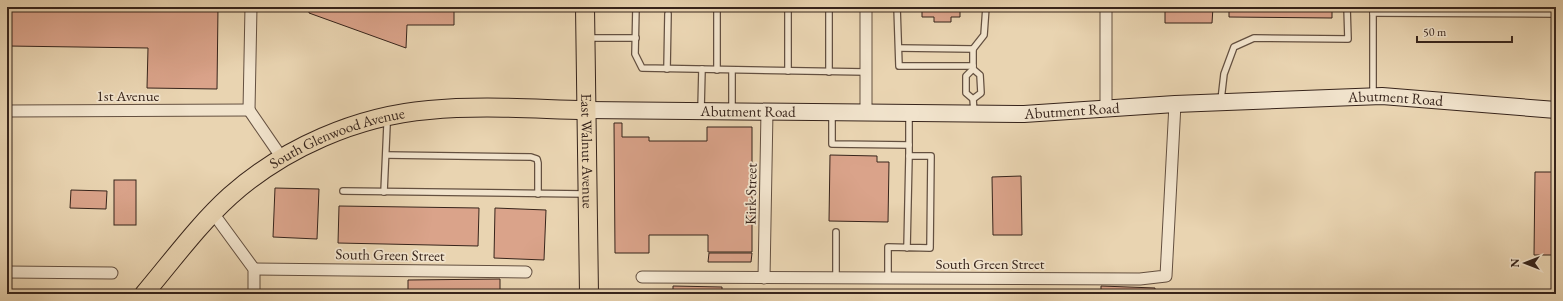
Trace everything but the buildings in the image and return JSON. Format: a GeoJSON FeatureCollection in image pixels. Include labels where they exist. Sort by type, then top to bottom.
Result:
{"type":"FeatureCollection","features":[{"type":"Feature","properties":{"kind":"main road","name":"East Walnut Avenue"},"geometry":{"type":"LineString","coordinates":[[585,7],[590,294]]}},
{"type":"Feature","properties":{"kind":"main road","name":"Abutment Road"},"geometry":{"type":"LineString","coordinates":[[586,110],[909,113],[974,106],[1024,114],[1106,110],[1174,104],[1373,96],[1556,110]]}},
{"type":"Feature","properties":{"kind":"main road","name":"South Glenwood Avenue"},"geometry":{"type":"LineString","coordinates":[[144,294],[213,213],[246,183],[282,158],[343,129],[385,116],[428,110],[461,108],[586,110]]}},
{"type":"Feature","properties":{"kind":"street"},"geometry":{"type":"LineString","coordinates":[[251,7],[249,110],[282,158]]}},
{"type":"Feature","properties":{"kind":"street"},"geometry":{"type":"LineString","coordinates":[[866,7],[866,112]]}},
{"type":"Feature","properties":{"kind":"street"},"geometry":{"type":"LineString","coordinates":[[1106,7],[1106,110]]}},
{"type":"Feature","properties":{"kind":"street","name":"South Green Street"},"geometry":{"type":"LineString","coordinates":[[642,277],[836,279],[1140,279],[1166,276],[1174,104]]}},
{"type":"Feature","properties":{"kind":"street","name":"1st Avenue"},"geometry":{"type":"LineString","coordinates":[[7,111],[249,110]]}},
{"type":"Feature","properties":{"kind":"street","name":"Kirk Street"},"geometry":{"type":"LineString","coordinates":[[764,278],[767,111]]}},
{"type":"Feature","properties":{"kind":"street"},"geometry":{"type":"LineString","coordinates":[[213,213],[254,269],[254,294]]}},
{"type":"Feature","properties":{"kind":"street","name":"South Green Street"},"geometry":{"type":"LineString","coordinates":[[254,269],[526,272]]}},
{"type":"Feature","properties":{"kind":"street"},"geometry":{"type":"LineString","coordinates":[[7,272],[112,273]]}},
{"type":"Feature","properties":{"kind":"lane"},"geometry":{"type":"LineString","coordinates":[[636,7],[635,54],[642,68],[866,72]]}},
{"type":"Feature","properties":{"kind":"lane"},"geometry":{"type":"LineString","coordinates":[[717,7],[717,70]]}},
{"type":"Feature","properties":{"kind":"lane"},"geometry":{"type":"LineString","coordinates":[[788,7],[788,71]]}},
{"type":"Feature","properties":{"kind":"lane"},"geometry":{"type":"LineString","coordinates":[[829,7],[829,72]]}},
{"type":"Feature","properties":{"kind":"lane"},"geometry":{"type":"LineString","coordinates":[[897,7],[899,66],[973,68],[980,75],[981,93],[974,106]]}},
{"type":"Feature","properties":{"kind":"lane"},"geometry":{"type":"LineString","coordinates":[[974,106],[966,93],[966,76],[973,68],[973,49],[984,35],[986,7]]}},
{"type":"Feature","properties":{"kind":"lane"},"geometry":{"type":"LineString","coordinates":[[1221,103],[1224,74],[1234,47],[1254,38],[1348,40],[1347,7]]}},
{"type":"Feature","properties":{"kind":"lane"},"geometry":{"type":"LineString","coordinates":[[1373,96],[1373,10],[1555,16],[1553,7]]}},
{"type":"Feature","properties":{"kind":"lane"},"geometry":{"type":"LineString","coordinates":[[666,69],[668,14]]}},
{"type":"Feature","properties":{"kind":"lane"},"geometry":{"type":"LineString","coordinates":[[586,38],[636,38]]}},
{"type":"Feature","properties":{"kind":"lane"},"geometry":{"type":"LineString","coordinates":[[899,48],[973,49]]}},
{"type":"Feature","properties":{"kind":"lane"},"geometry":{"type":"LineString","coordinates":[[701,111],[702,69]]}},
{"type":"Feature","properties":{"kind":"lane"},"geometry":{"type":"LineString","coordinates":[[732,70],[732,111]]}},
{"type":"Feature","properties":{"kind":"lane"},"geometry":{"type":"LineString","coordinates":[[832,112],[832,144],[909,146]]}},
{"type":"Feature","properties":{"kind":"lane"},"geometry":{"type":"LineString","coordinates":[[907,248],[909,113]]}},
{"type":"Feature","properties":{"kind":"lane"},"geometry":{"type":"LineString","coordinates":[[384,192],[387,125],[385,116]]}},
{"type":"Feature","properties":{"kind":"lane"},"geometry":{"type":"LineString","coordinates":[[386,155],[536,158],[538,163],[538,194]]}},
{"type":"Feature","properties":{"kind":"lane"},"geometry":{"type":"LineString","coordinates":[[888,278],[888,247],[930,248],[932,156],[909,156]]}},
{"type":"Feature","properties":{"kind":"lane"},"geometry":{"type":"LineString","coordinates":[[343,191],[588,194]]}},
{"type":"Feature","properties":{"kind":"lane"},"geometry":{"type":"LineString","coordinates":[[836,232],[836,279]]}}]}
